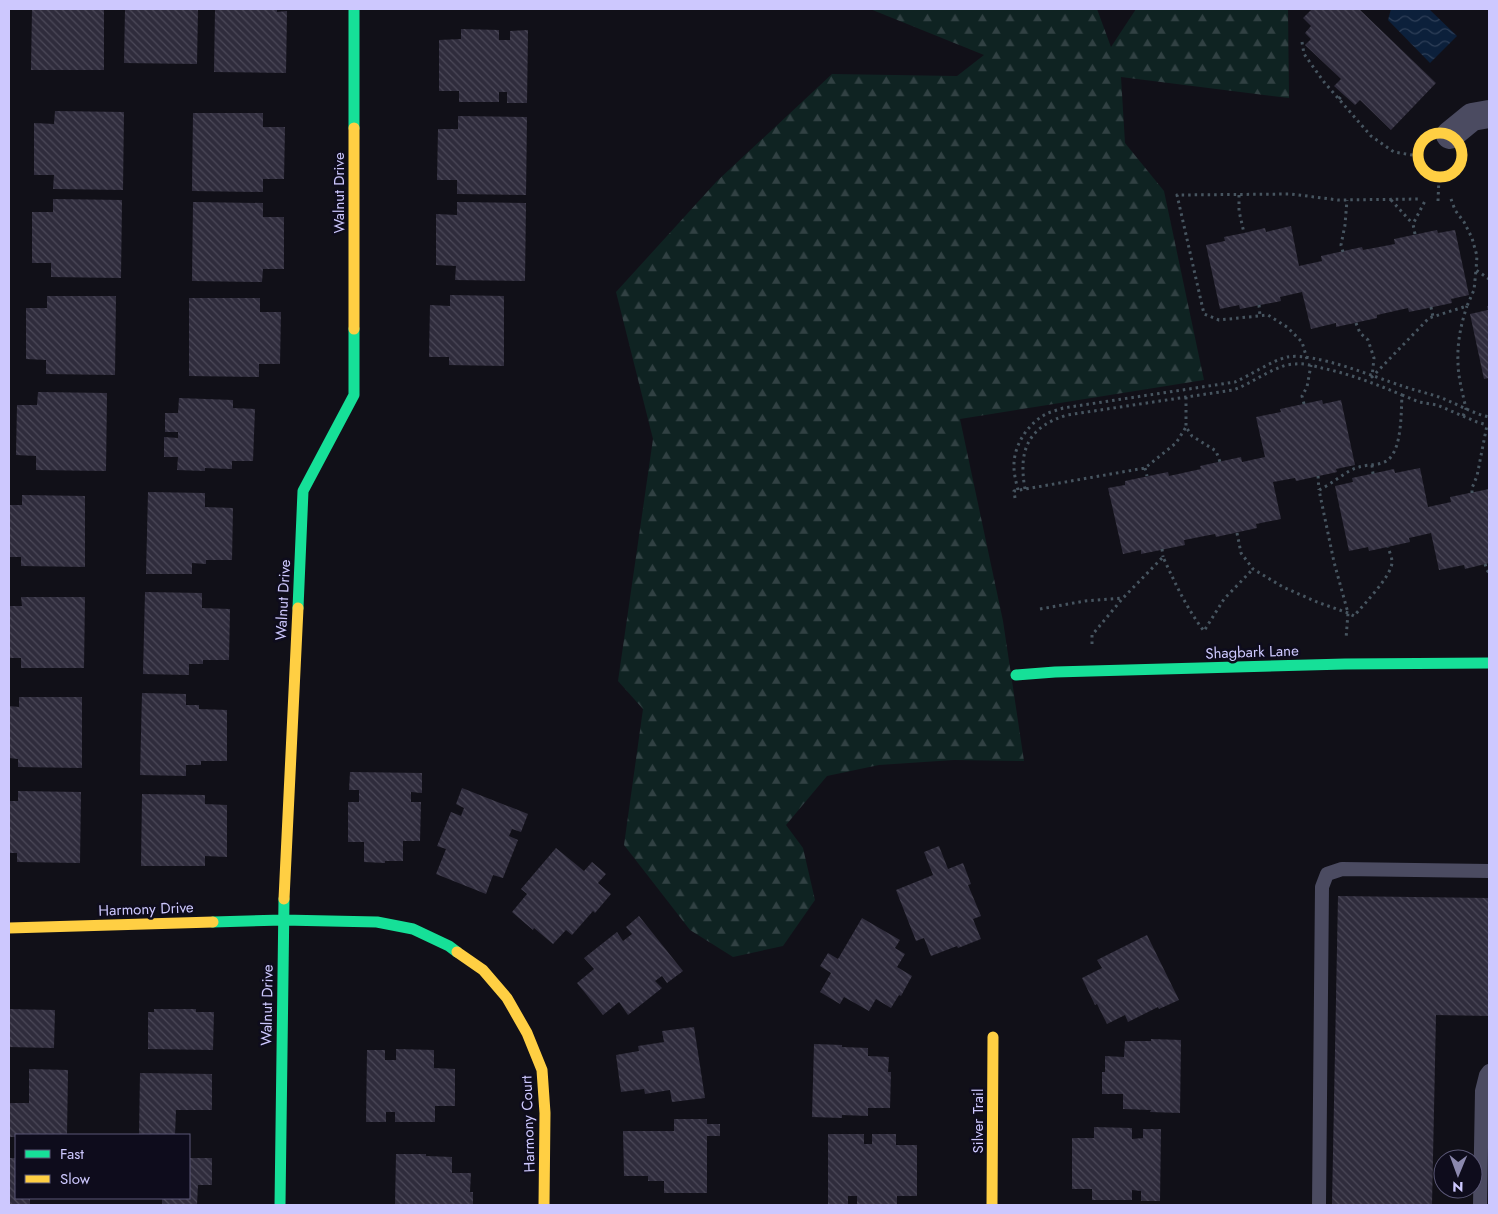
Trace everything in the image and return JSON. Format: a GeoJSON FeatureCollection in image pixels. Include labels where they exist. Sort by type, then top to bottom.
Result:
{"type":"FeatureCollection","features":[{"type":"Feature","properties":{"kind":"street","name":"Walnut Drive"},"geometry":{"type":"LineString","coordinates":[[280,1205],[283,920],[303,491],[354,395],[354,9]]}},
{"type":"Feature","properties":{"kind":"street"},"geometry":{"type":"LineString","coordinates":[[1450,135],[1472,117],[1489,114]]}},
{"type":"Feature","properties":{"kind":"street"},"geometry":{"type":"LineString","coordinates":[[1443,133],[1450,135],[1460,144],[1462,159],[1460,165],[1450,175],[1439,177],[1429,175],[1420,165],[1418,156],[1420,145],[1430,136],[1443,133]]}},
{"type":"Feature","properties":{"kind":"street","name":"Shagbark Lane"},"geometry":{"type":"LineString","coordinates":[[1016,675],[1055,672],[1345,664],[1489,663]]}},
{"type":"Feature","properties":{"kind":"street","name":"Harmony Drive"},"geometry":{"type":"LineString","coordinates":[[9,928],[283,920]]}},
{"type":"Feature","properties":{"kind":"street","name":"Harmony Court"},"geometry":{"type":"LineString","coordinates":[[283,920],[377,922],[413,929],[449,946],[483,970],[507,998],[527,1033],[542,1070],[545,1113],[544,1205]]}},
{"type":"Feature","properties":{"kind":"street","name":"Silver Trail"},"geometry":{"type":"LineString","coordinates":[[992,1205],[993,1037]]}},
{"type":"Feature","properties":{"kind":"lane"},"geometry":{"type":"LineString","coordinates":[[1319,1205],[1322,887],[1327,874],[1342,869],[1489,871]]}},
{"type":"Feature","properties":{"kind":"lane"},"geometry":{"type":"LineString","coordinates":[[1480,1205],[1482,1091],[1489,1072]]}},
{"type":"Feature","properties":{"kind":"path"},"geometry":{"type":"LineString","coordinates":[[1302,42],[1304,54],[1324,82],[1371,136],[1394,152],[1418,156]]}},
{"type":"Feature","properties":{"kind":"path"},"geometry":{"type":"LineString","coordinates":[[1339,99],[1344,94]]}},
{"type":"Feature","properties":{"kind":"path"},"geometry":{"type":"LineString","coordinates":[[1438,201],[1439,177]]}},
{"type":"Feature","properties":{"kind":"path"},"geometry":{"type":"LineString","coordinates":[[1304,404],[1302,396],[1307,386],[1309,365],[1302,342],[1287,327],[1268,315],[1219,320],[1204,314],[1177,195],[1292,194],[1338,200],[1421,199]]}},
{"type":"Feature","properties":{"kind":"path"},"geometry":{"type":"LineString","coordinates":[[1238,195],[1239,211],[1244,232]]}},
{"type":"Feature","properties":{"kind":"path"},"geometry":{"type":"LineString","coordinates":[[1343,252],[1340,245],[1345,225],[1347,200]]}},
{"type":"Feature","properties":{"kind":"path"},"geometry":{"type":"LineString","coordinates":[[1390,200],[1413,224],[1415,234]]}},
{"type":"Feature","properties":{"kind":"path"},"geometry":{"type":"LineString","coordinates":[[1413,224],[1426,200]]}},
{"type":"Feature","properties":{"kind":"path"},"geometry":{"type":"LineString","coordinates":[[1451,200],[1472,238],[1476,256],[1474,290],[1462,321],[1460,338],[1458,363],[1466,409],[1463,416]]}},
{"type":"Feature","properties":{"kind":"path"},"geometry":{"type":"LineString","coordinates":[[1476,270],[1489,279]]}},
{"type":"Feature","properties":{"kind":"path"},"geometry":{"type":"LineString","coordinates":[[1259,305],[1260,316]]}},
{"type":"Feature","properties":{"kind":"path"},"geometry":{"type":"LineString","coordinates":[[1372,377],[1430,318],[1467,306]]}},
{"type":"Feature","properties":{"kind":"path"},"geometry":{"type":"LineString","coordinates":[[1431,307],[1434,317]]}},
{"type":"Feature","properties":{"kind":"path"},"geometry":{"type":"LineString","coordinates":[[1356,323],[1360,333],[1368,340],[1374,358],[1372,377]]}},
{"type":"Feature","properties":{"kind":"path"},"geometry":{"type":"LineString","coordinates":[[1018,490],[1014,466],[1015,455],[1022,437],[1032,424],[1047,413],[1071,407],[1235,382],[1272,363],[1287,358],[1307,358],[1338,365],[1439,397],[1476,414],[1489,417]]}},
{"type":"Feature","properties":{"kind":"path"},"geometry":{"type":"LineString","coordinates":[[1026,489],[1022,466],[1029,440],[1039,428],[1054,419],[1067,415],[1232,390],[1245,386],[1262,375],[1296,363],[1332,370],[1419,402],[1437,405],[1488,425],[1472,493]]}},
{"type":"Feature","properties":{"kind":"path"},"geometry":{"type":"LineString","coordinates":[[1390,382],[1390,390]]}},
{"type":"Feature","properties":{"kind":"path"},"geometry":{"type":"LineString","coordinates":[[1319,490],[1358,467],[1372,465],[1389,459],[1397,445],[1402,395]]}},
{"type":"Feature","properties":{"kind":"path"},"geometry":{"type":"LineString","coordinates":[[1015,498],[1014,491],[1018,490],[1145,468],[1176,443],[1186,427],[1186,397]]}},
{"type":"Feature","properties":{"kind":"path"},"geometry":{"type":"LineString","coordinates":[[1186,427],[1192,436],[1216,451],[1220,462]]}},
{"type":"Feature","properties":{"kind":"path"},"geometry":{"type":"LineString","coordinates":[[1372,465],[1373,474]]}},
{"type":"Feature","properties":{"kind":"path"},"geometry":{"type":"LineString","coordinates":[[1145,468],[1147,476]]}},
{"type":"Feature","properties":{"kind":"path"},"geometry":{"type":"LineString","coordinates":[[1318,476],[1319,490],[1334,562],[1348,613],[1345,664]]}},
{"type":"Feature","properties":{"kind":"path"},"geometry":{"type":"LineString","coordinates":[[1237,533],[1241,553],[1252,568],[1291,591],[1354,616],[1389,572],[1392,561],[1388,547]]}},
{"type":"Feature","properties":{"kind":"path"},"geometry":{"type":"LineString","coordinates":[[1162,549],[1163,557],[1176,586],[1204,631],[1224,598],[1252,568]]}},
{"type":"Feature","properties":{"kind":"path"},"geometry":{"type":"LineString","coordinates":[[1092,635],[1123,598],[1163,557]]}},
{"type":"Feature","properties":{"kind":"path"},"geometry":{"type":"LineString","coordinates":[[1485,564],[1489,573]]}},
{"type":"Feature","properties":{"kind":"path"},"geometry":{"type":"LineString","coordinates":[[1040,609],[1085,600],[1123,598]]}},
{"type":"Feature","properties":{"kind":"green space"},"geometry":{"type":"Polygon","coordinates":[[[870,9],[1097,9],[1111,47],[1136,9],[1288,9],[1289,98],[1121,77],[1125,143],[1164,191],[1204,380],[960,419],[1003,621],[1024,761],[954,760],[879,765],[827,776],[786,825],[803,848],[815,900],[783,946],[733,957],[690,930],[624,845],[643,709],[618,681],[653,439],[616,292],[717,181],[832,74],[957,76],[984,55],[870,9]]]}},
{"type":"Feature","properties":{"kind":"water"},"geometry":{"type":"Polygon","coordinates":[[[1391,9],[1429,9],[1457,36],[1430,63],[1388,20],[1391,9]]]}},
{"type":"Feature","properties":{"kind":"building"},"geometry":{"type":"Polygon","coordinates":[[[32,9],[104,9],[104,70],[31,70],[32,9]]]}},
{"type":"Feature","properties":{"kind":"building"},"geometry":{"type":"Polygon","coordinates":[[[125,9],[198,9],[197,64],[124,63],[125,9]]]}},
{"type":"Feature","properties":{"kind":"building"},"geometry":{"type":"Polygon","coordinates":[[[215,9],[277,9],[277,12],[287,11],[286,73],[214,72],[215,9]]]}},
{"type":"Feature","properties":{"kind":"building"},"geometry":{"type":"Polygon","coordinates":[[[1312,9],[1359,9],[1436,83],[1391,130],[1360,100],[1355,105],[1334,86],[1341,79],[1305,45],[1311,39],[1305,33],[1311,26],[1303,18],[1312,9]]]}},
{"type":"Feature","properties":{"kind":"building"},"geometry":{"type":"Polygon","coordinates":[[[461,29],[499,30],[499,40],[510,40],[510,31],[528,30],[527,103],[507,103],[507,92],[499,92],[499,102],[459,102],[459,91],[439,91],[439,40],[461,39],[461,29]]]}},
{"type":"Feature","properties":{"kind":"building"},"geometry":{"type":"Polygon","coordinates":[[[55,111],[124,112],[123,190],[53,189],[54,175],[34,175],[34,123],[54,124],[55,111]]]}},
{"type":"Feature","properties":{"kind":"building"},"geometry":{"type":"Polygon","coordinates":[[[193,113],[263,113],[263,127],[285,127],[284,179],[263,179],[263,192],[192,191],[193,113]]]}},
{"type":"Feature","properties":{"kind":"building"},"geometry":{"type":"Polygon","coordinates":[[[458,116],[527,117],[526,195],[457,194],[457,180],[437,180],[438,129],[458,129],[458,116]]]}},
{"type":"Feature","properties":{"kind":"building"},"geometry":{"type":"Polygon","coordinates":[[[53,199],[122,200],[121,278],[51,277],[51,263],[32,263],[32,212],[53,212],[53,199]]]}},
{"type":"Feature","properties":{"kind":"building"},"geometry":{"type":"Polygon","coordinates":[[[193,202],[263,203],[263,217],[284,217],[284,269],[263,269],[262,282],[192,281],[193,202]]]}},
{"type":"Feature","properties":{"kind":"building"},"geometry":{"type":"Polygon","coordinates":[[[457,202],[526,203],[525,281],[455,280],[456,266],[436,265],[436,214],[457,215],[457,202]]]}},
{"type":"Feature","properties":{"kind":"building"},"geometry":{"type":"Polygon","coordinates":[[[1291,226],[1299,266],[1322,261],[1321,256],[1362,247],[1363,250],[1395,244],[1394,239],[1437,230],[1438,233],[1455,230],[1469,295],[1451,299],[1452,303],[1409,312],[1408,308],[1377,315],[1377,318],[1336,327],[1336,323],[1311,329],[1302,292],[1280,297],[1281,301],[1240,309],[1239,305],[1220,309],[1206,245],[1225,241],[1224,237],[1265,228],[1266,232],[1291,226]]]}},
{"type":"Feature","properties":{"kind":"building"},"geometry":{"type":"Polygon","coordinates":[[[450,295],[504,296],[504,366],[449,365],[449,357],[429,357],[430,305],[450,306],[450,295]]]}},
{"type":"Feature","properties":{"kind":"building"},"geometry":{"type":"Polygon","coordinates":[[[47,296],[116,296],[115,375],[46,374],[46,360],[26,359],[26,308],[47,308],[47,296]]]}},
{"type":"Feature","properties":{"kind":"building"},"geometry":{"type":"Polygon","coordinates":[[[189,298],[260,298],[260,312],[281,312],[280,364],[259,364],[259,377],[189,376],[189,298]]]}},
{"type":"Feature","properties":{"kind":"building"},"geometry":{"type":"Polygon","coordinates":[[[1487,306],[1489,306],[1489,378],[1484,379],[1470,314],[1488,310],[1487,306]]]}},
{"type":"Feature","properties":{"kind":"building"},"geometry":{"type":"Polygon","coordinates":[[[38,392],[107,393],[106,471],[36,470],[36,456],[16,455],[17,405],[37,405],[38,392]]]}},
{"type":"Feature","properties":{"kind":"building"},"geometry":{"type":"Polygon","coordinates":[[[179,398],[233,400],[233,408],[255,409],[253,461],[232,461],[232,469],[205,468],[205,471],[177,470],[178,457],[164,457],[164,437],[178,438],[178,432],[165,432],[165,413],[178,413],[179,398]]]}},
{"type":"Feature","properties":{"kind":"building"},"geometry":{"type":"Polygon","coordinates":[[[1322,400],[1323,404],[1341,400],[1355,465],[1336,469],[1337,472],[1296,481],[1295,478],[1273,482],[1281,519],[1256,524],[1257,528],[1216,537],[1215,534],[1184,540],[1185,545],[1141,554],[1141,550],[1123,554],[1108,488],[1125,485],[1125,481],[1168,472],[1169,476],[1201,469],[1200,466],[1241,457],[1242,462],[1265,457],[1256,417],[1281,412],[1280,409],[1322,400]]]}},
{"type":"Feature","properties":{"kind":"building"},"geometry":{"type":"Polygon","coordinates":[[[1420,468],[1428,507],[1451,502],[1450,497],[1489,489],[1489,563],[1465,569],[1464,565],[1439,570],[1431,533],[1409,538],[1410,542],[1369,551],[1368,547],[1349,551],[1335,486],[1353,482],[1352,478],[1394,469],[1395,473],[1420,468]]]}},
{"type":"Feature","properties":{"kind":"building"},"geometry":{"type":"Polygon","coordinates":[[[148,492],[205,493],[205,507],[233,508],[232,560],[206,560],[206,564],[192,563],[192,574],[146,574],[148,492]]]}},
{"type":"Feature","properties":{"kind":"building"},"geometry":{"type":"Polygon","coordinates":[[[22,495],[85,496],[85,567],[21,566],[21,557],[9,557],[9,505],[22,505],[22,495]]]}},
{"type":"Feature","properties":{"kind":"building"},"geometry":{"type":"Polygon","coordinates":[[[145,592],[202,593],[202,608],[230,609],[229,660],[203,660],[203,664],[189,664],[189,675],[143,674],[145,592]]]}},
{"type":"Feature","properties":{"kind":"building"},"geometry":{"type":"Polygon","coordinates":[[[21,597],[85,597],[84,668],[21,668],[21,658],[9,658],[9,606],[22,606],[21,597]]]}},
{"type":"Feature","properties":{"kind":"building"},"geometry":{"type":"Polygon","coordinates":[[[142,693],[186,694],[186,705],[199,705],[199,709],[227,710],[227,761],[201,761],[201,765],[186,765],[186,776],[140,775],[142,693]]]}},
{"type":"Feature","properties":{"kind":"building"},"geometry":{"type":"Polygon","coordinates":[[[19,697],[82,697],[82,768],[18,767],[18,759],[9,758],[9,706],[19,707],[19,697]]]}},
{"type":"Feature","properties":{"kind":"building"},"geometry":{"type":"Polygon","coordinates":[[[350,772],[422,773],[422,793],[411,792],[411,802],[421,802],[420,841],[403,841],[403,861],[385,861],[385,863],[364,862],[364,842],[348,842],[348,802],[359,802],[359,790],[349,790],[350,772]]]}},
{"type":"Feature","properties":{"kind":"building"},"geometry":{"type":"Polygon","coordinates":[[[462,788],[528,814],[521,832],[512,829],[509,836],[518,840],[503,878],[493,875],[486,894],[436,874],[446,849],[437,846],[451,812],[461,816],[464,808],[456,804],[462,788]]]}},
{"type":"Feature","properties":{"kind":"building"},"geometry":{"type":"Polygon","coordinates":[[[18,791],[81,792],[80,863],[17,862],[17,853],[9,853],[9,801],[18,801],[18,791]]]}},
{"type":"Feature","properties":{"kind":"building"},"geometry":{"type":"Polygon","coordinates":[[[142,794],[205,795],[205,804],[227,805],[227,857],[205,856],[205,866],[141,866],[142,794]]]}},
{"type":"Feature","properties":{"kind":"building"},"geometry":{"type":"Polygon","coordinates":[[[939,846],[948,869],[963,863],[971,884],[968,885],[981,916],[973,919],[981,939],[931,956],[924,938],[916,941],[896,890],[933,875],[924,852],[939,846]]]}},
{"type":"Feature","properties":{"kind":"building"},"geometry":{"type":"Polygon","coordinates":[[[556,848],[584,871],[592,862],[606,874],[598,883],[611,894],[595,913],[593,911],[572,935],[566,930],[553,944],[512,912],[527,894],[521,889],[556,848]]]}},
{"type":"Feature","properties":{"kind":"building"},"geometry":{"type":"Polygon","coordinates":[[[1338,896],[1489,898],[1489,1016],[1436,1015],[1432,1205],[1332,1205],[1338,896]]]}},
{"type":"Feature","properties":{"kind":"building"},"geometry":{"type":"Polygon","coordinates":[[[639,916],[683,971],[667,983],[662,976],[655,981],[662,988],[628,1015],[619,1002],[603,1015],[577,983],[594,969],[584,958],[617,932],[623,941],[632,934],[626,927],[639,916]]]}},
{"type":"Feature","properties":{"kind":"building"},"geometry":{"type":"Polygon","coordinates":[[[862,918],[900,940],[895,948],[905,954],[897,967],[912,976],[901,996],[899,995],[891,1008],[876,999],[869,1011],[844,997],[840,1004],[820,992],[831,973],[820,966],[828,953],[838,959],[862,918]]]}},
{"type":"Feature","properties":{"kind":"building"},"geometry":{"type":"Polygon","coordinates":[[[1147,935],[1179,1000],[1159,1009],[1158,1007],[1128,1022],[1125,1015],[1107,1024],[1082,978],[1102,968],[1097,960],[1147,935]]]}},
{"type":"Feature","properties":{"kind":"building"},"geometry":{"type":"Polygon","coordinates":[[[9,1009],[55,1010],[54,1048],[9,1047],[9,1009]]]}},
{"type":"Feature","properties":{"kind":"building"},"geometry":{"type":"Polygon","coordinates":[[[154,1009],[196,1009],[196,1012],[214,1012],[213,1050],[148,1049],[148,1012],[154,1012],[154,1009]]]}},
{"type":"Feature","properties":{"kind":"building"},"geometry":{"type":"Polygon","coordinates":[[[694,1027],[705,1098],[672,1102],[670,1090],[645,1094],[644,1089],[621,1092],[616,1055],[639,1051],[638,1046],[664,1042],[662,1031],[694,1027]]]}},
{"type":"Feature","properties":{"kind":"building"},"geometry":{"type":"Polygon","coordinates":[[[1151,1039],[1181,1040],[1180,1113],[1123,1109],[1123,1094],[1102,1094],[1102,1072],[1105,1072],[1105,1056],[1124,1057],[1125,1041],[1151,1041],[1151,1039]]]}},
{"type":"Feature","properties":{"kind":"building"},"geometry":{"type":"Polygon","coordinates":[[[814,1044],[868,1048],[868,1056],[889,1057],[888,1072],[891,1072],[890,1108],[868,1108],[868,1116],[842,1115],[842,1118],[812,1117],[814,1044]]]}},
{"type":"Feature","properties":{"kind":"building"},"geometry":{"type":"Polygon","coordinates":[[[396,1049],[434,1050],[434,1068],[455,1069],[455,1106],[435,1106],[435,1122],[395,1122],[395,1112],[386,1112],[386,1122],[366,1122],[367,1050],[385,1050],[385,1060],[396,1060],[396,1049]]]}},
{"type":"Feature","properties":{"kind":"building"},"geometry":{"type":"Polygon","coordinates":[[[29,1069],[68,1070],[67,1134],[15,1134],[15,1137],[9,1137],[9,1103],[29,1103],[29,1069]]]}},
{"type":"Feature","properties":{"kind":"building"},"geometry":{"type":"Polygon","coordinates":[[[140,1073],[212,1074],[212,1110],[176,1110],[175,1134],[139,1134],[140,1073]]]}},
{"type":"Feature","properties":{"kind":"building"},"geometry":{"type":"Polygon","coordinates":[[[674,1119],[707,1119],[707,1124],[720,1124],[720,1136],[707,1136],[707,1193],[664,1193],[664,1181],[648,1181],[648,1176],[624,1176],[623,1131],[674,1131],[674,1119]]]}},
{"type":"Feature","properties":{"kind":"building"},"geometry":{"type":"Polygon","coordinates":[[[1094,1127],[1132,1128],[1132,1139],[1143,1138],[1143,1129],[1161,1129],[1160,1201],[1141,1201],[1141,1191],[1132,1190],[1132,1200],[1092,1200],[1092,1189],[1072,1189],[1072,1138],[1094,1138],[1094,1127]]]}},
{"type":"Feature","properties":{"kind":"building"},"geometry":{"type":"Polygon","coordinates":[[[828,1134],[864,1134],[864,1144],[872,1144],[872,1134],[896,1134],[896,1145],[917,1145],[917,1196],[897,1196],[897,1205],[857,1205],[857,1196],[848,1196],[848,1205],[828,1205],[828,1134]]]}},
{"type":"Feature","properties":{"kind":"building"},"geometry":{"type":"Polygon","coordinates":[[[396,1154],[426,1154],[426,1156],[452,1157],[452,1173],[471,1173],[470,1192],[473,1192],[473,1205],[395,1205],[396,1154]]]}},
{"type":"Feature","properties":{"kind":"building"},"geometry":{"type":"Polygon","coordinates":[[[9,1158],[15,1158],[15,1199],[30,1199],[30,1205],[9,1205],[9,1158]]]}},
{"type":"Feature","properties":{"kind":"building"},"geometry":{"type":"Polygon","coordinates":[[[190,1158],[212,1158],[212,1185],[198,1185],[197,1205],[162,1205],[162,1199],[190,1199],[190,1158]]]}},
{"type":"Feature","properties":{"kind":"traffic: fast"},"geometry":{"type":"LineString","coordinates":[[354,9],[354,128]]}},
{"type":"Feature","properties":{"kind":"traffic: fast"},"geometry":{"type":"LineString","coordinates":[[298,608],[303,491],[354,395],[354,329]]}},
{"type":"Feature","properties":{"kind":"traffic: fast"},"geometry":{"type":"LineString","coordinates":[[1016,675],[1055,672],[1345,664],[1489,663]]}},
{"type":"Feature","properties":{"kind":"traffic: fast"},"geometry":{"type":"LineString","coordinates":[[280,1205],[284,899]]}},
{"type":"Feature","properties":{"kind":"traffic: fast"},"geometry":{"type":"LineString","coordinates":[[213,922],[283,920],[377,922],[413,929],[449,946],[457,952]]}},
{"type":"Feature","properties":{"kind":"traffic: slow"},"geometry":{"type":"LineString","coordinates":[[354,128],[354,329]]}},
{"type":"Feature","properties":{"kind":"traffic: slow"},"geometry":{"type":"LineString","coordinates":[[1436,133],[1444,133],[1456,139],[1462,155],[1456,171],[1444,177],[1436,177],[1424,171],[1418,159],[1418,151],[1424,139],[1436,133]]}},
{"type":"Feature","properties":{"kind":"traffic: slow"},"geometry":{"type":"LineString","coordinates":[[284,899],[298,608]]}},
{"type":"Feature","properties":{"kind":"traffic: slow"},"geometry":{"type":"LineString","coordinates":[[9,928],[213,922]]}},
{"type":"Feature","properties":{"kind":"traffic: slow"},"geometry":{"type":"LineString","coordinates":[[457,952],[483,970],[507,998],[527,1033],[542,1070],[545,1113],[544,1205]]}},
{"type":"Feature","properties":{"kind":"traffic: slow"},"geometry":{"type":"LineString","coordinates":[[992,1205],[993,1037]]}}]}
